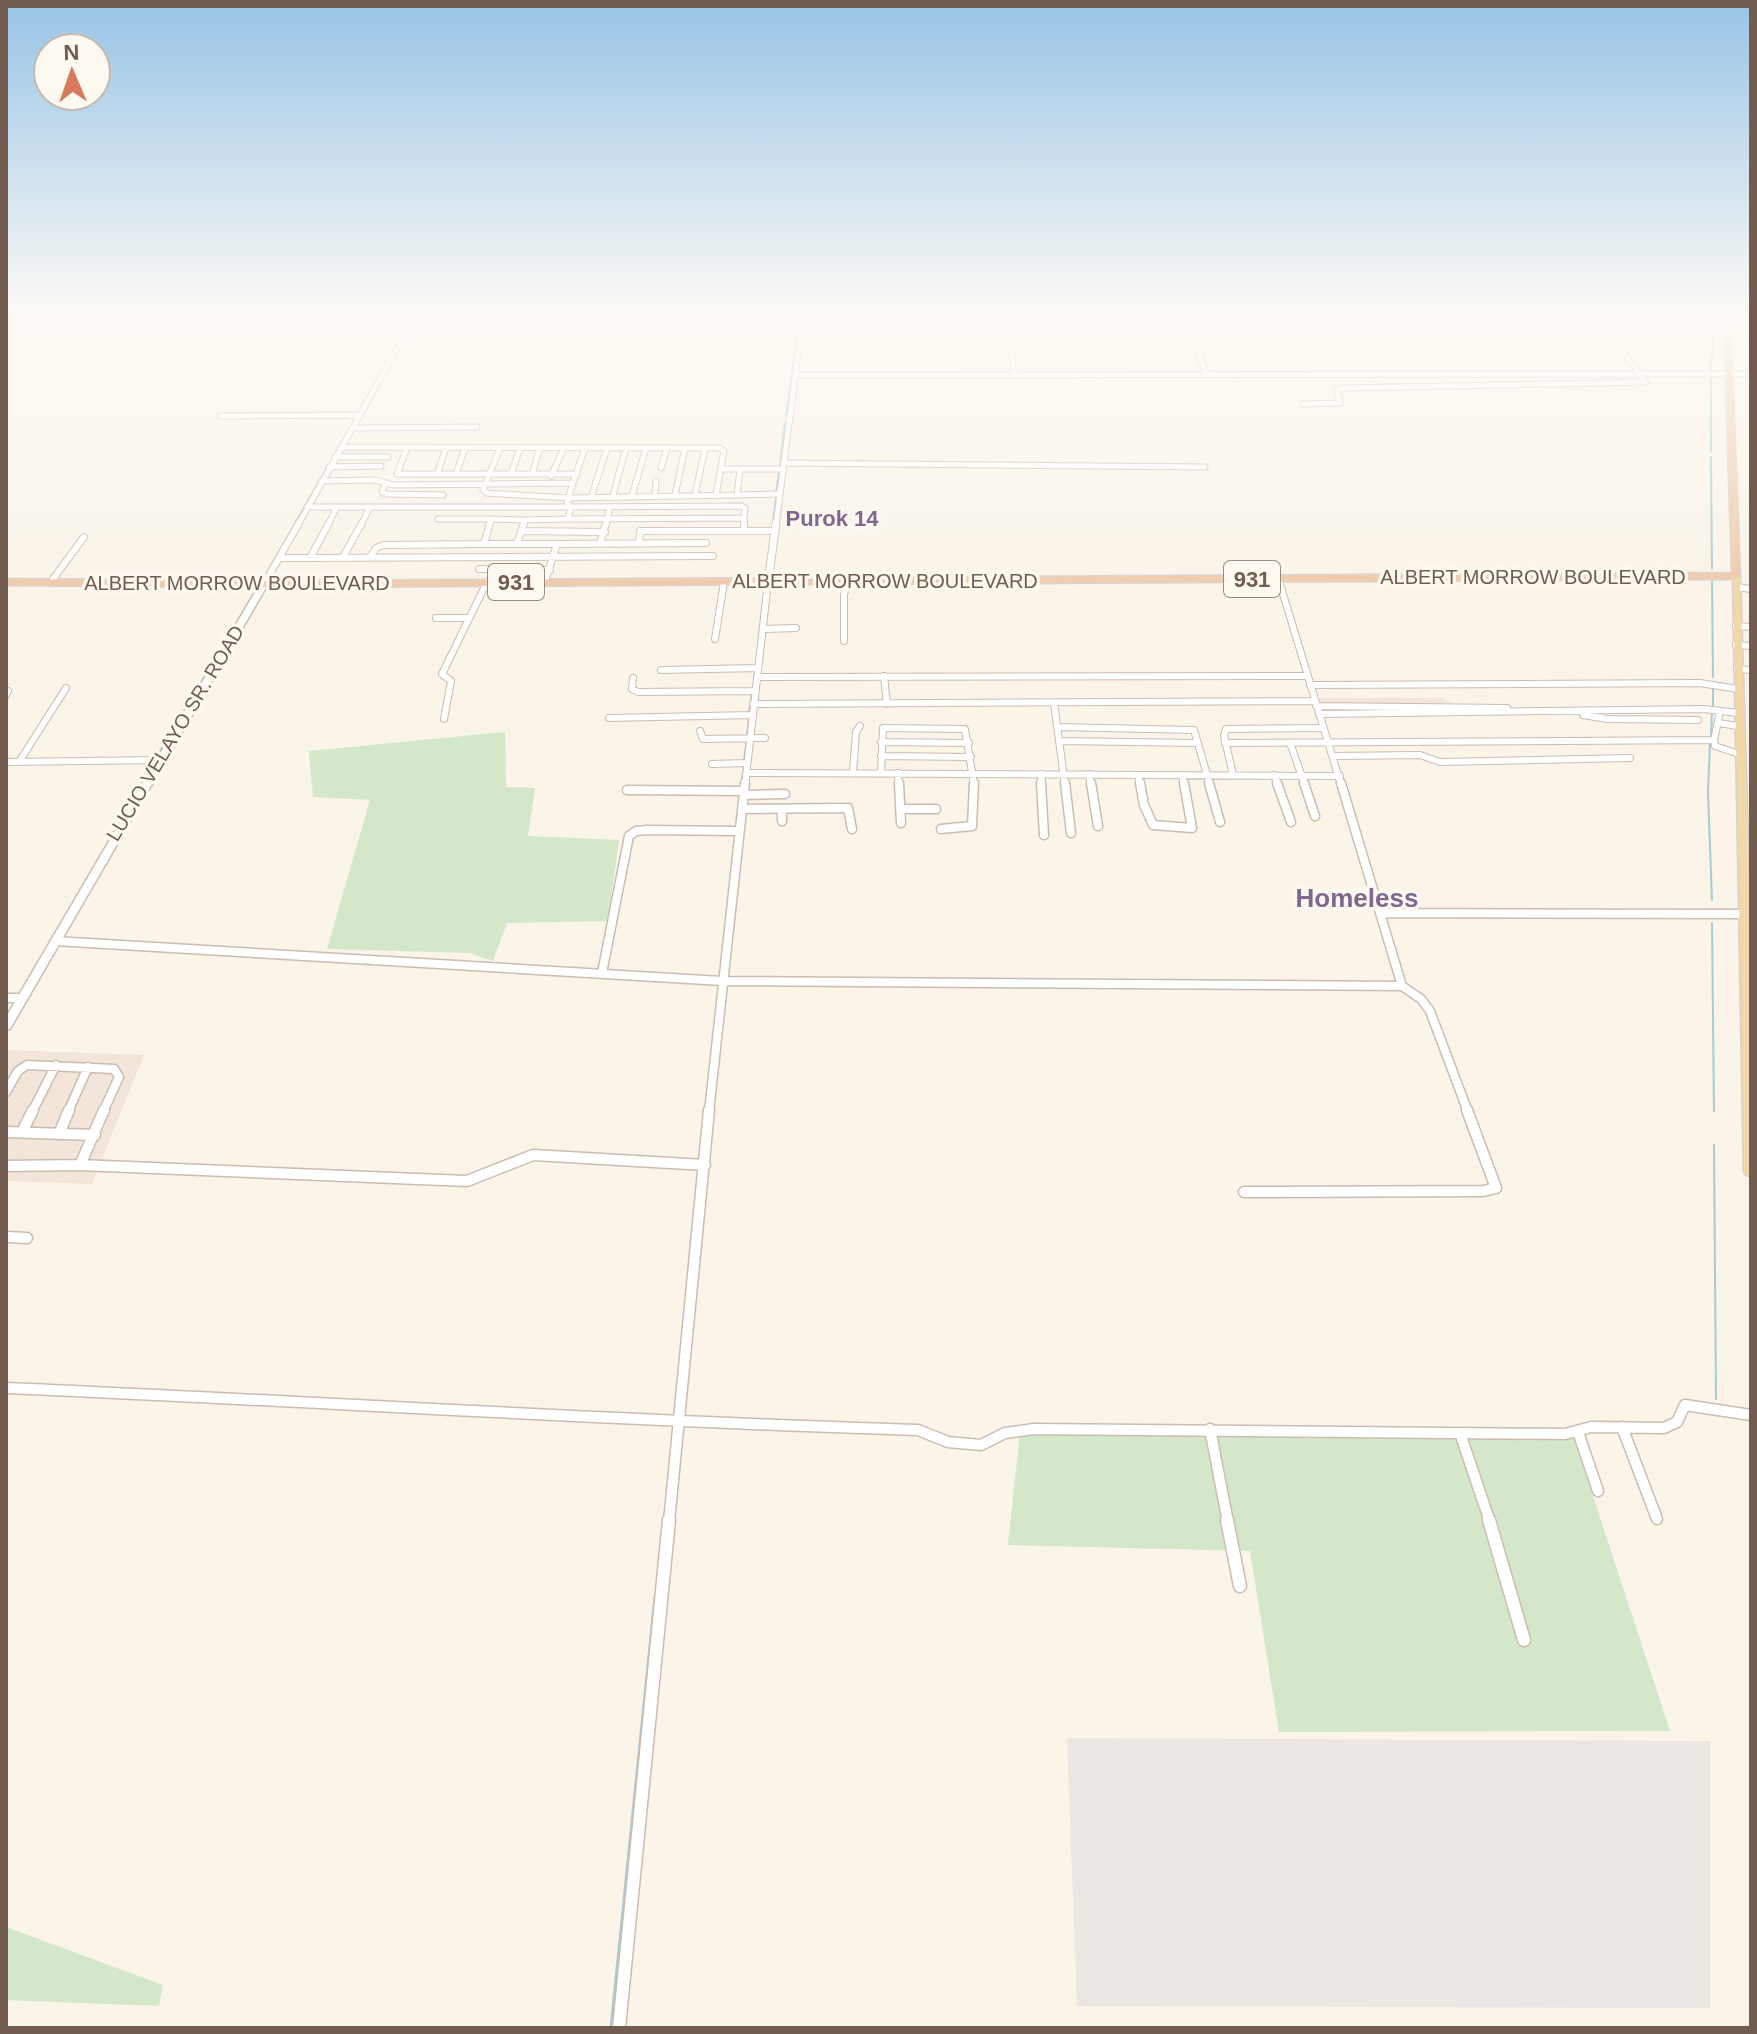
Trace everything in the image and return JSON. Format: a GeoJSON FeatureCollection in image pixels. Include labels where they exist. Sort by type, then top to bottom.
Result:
{"type":"FeatureCollection","features":[{"type":"Feature","properties":{"kind":"highway"},"geometry":{"type":"LineString","coordinates":[[1730,410],[1736,579]]}},
{"type":"Feature","properties":{"kind":"highway","name":"ALBERT MORROW BOULEVARD"},"geometry":{"type":"LineString","coordinates":[[35,582],[53,579],[265,582],[548,574],[849,581],[1274,577]]}},
{"type":"Feature","properties":{"kind":"highway","name":"ALBERT MORROW BOULEVARD"},"geometry":{"type":"LineString","coordinates":[[6,582],[724,582],[1274,577],[1736,579]]}},
{"type":"Feature","properties":{"kind":"main road"},"geometry":{"type":"LineString","coordinates":[[1736,579],[1738,726],[1747,914],[1751,1171]]}},
{"type":"Feature","properties":{"kind":"main road","name":"LUCIO VELAYO SR. ROAD"},"geometry":{"type":"LineString","coordinates":[[6,1026],[265,582]]}},
{"type":"Feature","properties":{"kind":"street","name":"LUCIO VELAYO SR. ROAD"},"geometry":{"type":"LineString","coordinates":[[265,582],[363,410]]}},
{"type":"Feature","properties":{"kind":"street"},"geometry":{"type":"LineString","coordinates":[[619,2028],[722,981],[754,691],[791,410]]}},
{"type":"Feature","properties":{"kind":"street"},"geometry":{"type":"LineString","coordinates":[[220,416],[360,415]]}},
{"type":"Feature","properties":{"kind":"street"},"geometry":{"type":"LineString","coordinates":[[353,428],[477,427]]}},
{"type":"Feature","properties":{"kind":"street"},"geometry":{"type":"LineString","coordinates":[[341,447],[723,449],[716,495]]}},
{"type":"Feature","properties":{"kind":"street"},"geometry":{"type":"LineString","coordinates":[[407,448],[396,473],[577,474]]}},
{"type":"Feature","properties":{"kind":"street"},"geometry":{"type":"LineString","coordinates":[[437,474],[446,448]]}},
{"type":"Feature","properties":{"kind":"street"},"geometry":{"type":"LineString","coordinates":[[456,474],[465,448]]}},
{"type":"Feature","properties":{"kind":"street"},"geometry":{"type":"LineString","coordinates":[[500,448],[483,490],[487,493],[569,498],[592,495],[778,494]]}},
{"type":"Feature","properties":{"kind":"street"},"geometry":{"type":"LineString","coordinates":[[511,474],[520,448]]}},
{"type":"Feature","properties":{"kind":"street"},"geometry":{"type":"LineString","coordinates":[[532,474],[540,448]]}},
{"type":"Feature","properties":{"kind":"street"},"geometry":{"type":"LineString","coordinates":[[550,497],[548,483],[564,448]]}},
{"type":"Feature","properties":{"kind":"street"},"geometry":{"type":"LineString","coordinates":[[571,507],[567,504],[585,448]]}},
{"type":"Feature","properties":{"kind":"street"},"geometry":{"type":"LineString","coordinates":[[592,495],[607,448]]}},
{"type":"Feature","properties":{"kind":"street"},"geometry":{"type":"LineString","coordinates":[[613,495],[626,448]]}},
{"type":"Feature","properties":{"kind":"street"},"geometry":{"type":"LineString","coordinates":[[632,496],[646,448]]}},
{"type":"Feature","properties":{"kind":"street"},"geometry":{"type":"LineString","coordinates":[[661,468],[667,448]]}},
{"type":"Feature","properties":{"kind":"street"},"geometry":{"type":"LineString","coordinates":[[675,495],[685,448]]}},
{"type":"Feature","properties":{"kind":"street"},"geometry":{"type":"LineString","coordinates":[[695,495],[705,448]]}},
{"type":"Feature","properties":{"kind":"street"},"geometry":{"type":"LineString","coordinates":[[335,457],[388,457]]}},
{"type":"Feature","properties":{"kind":"street"},"geometry":{"type":"LineString","coordinates":[[329,467],[381,466]]}},
{"type":"Feature","properties":{"kind":"street"},"geometry":{"type":"LineString","coordinates":[[721,469],[782,466],[1205,467]]}},
{"type":"Feature","properties":{"kind":"street"},"geometry":{"type":"LineString","coordinates":[[737,495],[740,469]]}},
{"type":"Feature","properties":{"kind":"street"},"geometry":{"type":"LineString","coordinates":[[321,481],[375,480],[385,484],[573,483]]}},
{"type":"Feature","properties":{"kind":"street"},"geometry":{"type":"LineString","coordinates":[[655,495],[656,481]]}},
{"type":"Feature","properties":{"kind":"street"},"geometry":{"type":"LineString","coordinates":[[385,484],[381,490],[386,494],[443,495]]}},
{"type":"Feature","properties":{"kind":"street"},"geometry":{"type":"LineString","coordinates":[[307,507],[741,506],[745,508],[744,531]]}},
{"type":"Feature","properties":{"kind":"street"},"geometry":{"type":"LineString","coordinates":[[310,558],[337,507]]}},
{"type":"Feature","properties":{"kind":"street"},"geometry":{"type":"LineString","coordinates":[[343,557],[370,507]]}},
{"type":"Feature","properties":{"kind":"street"},"geometry":{"type":"LineString","coordinates":[[568,519],[571,507]]}},
{"type":"Feature","properties":{"kind":"street"},"geometry":{"type":"LineString","coordinates":[[600,543],[610,507]]}},
{"type":"Feature","properties":{"kind":"street"},"geometry":{"type":"LineString","coordinates":[[438,519],[744,518]]}},
{"type":"Feature","properties":{"kind":"street"},"geometry":{"type":"LineString","coordinates":[[484,544],[491,519]]}},
{"type":"Feature","properties":{"kind":"street"},"geometry":{"type":"LineString","coordinates":[[639,542],[642,519]]}},
{"type":"Feature","properties":{"kind":"street"},"geometry":{"type":"LineString","coordinates":[[517,544],[525,520]]}},
{"type":"Feature","properties":{"kind":"street"},"geometry":{"type":"LineString","coordinates":[[521,531],[605,532]]}},
{"type":"Feature","properties":{"kind":"street"},"geometry":{"type":"LineString","coordinates":[[640,531],[775,531]]}},
{"type":"Feature","properties":{"kind":"street"},"geometry":{"type":"LineString","coordinates":[[53,579],[84,537]]}},
{"type":"Feature","properties":{"kind":"street"},"geometry":{"type":"LineString","coordinates":[[370,557],[376,548],[384,545],[706,543]]}},
{"type":"Feature","properties":{"kind":"street"},"geometry":{"type":"LineString","coordinates":[[479,569],[548,574],[557,544]]}},
{"type":"Feature","properties":{"kind":"street"},"geometry":{"type":"LineString","coordinates":[[279,558],[713,556]]}},
{"type":"Feature","properties":{"kind":"street"},"geometry":{"type":"LineString","coordinates":[[1274,577],[1334,756],[1402,986]]}},
{"type":"Feature","properties":{"kind":"street"},"geometry":{"type":"LineString","coordinates":[[1736,579],[1751,589]]}},
{"type":"Feature","properties":{"kind":"street"},"geometry":{"type":"LineString","coordinates":[[844,641],[844,594],[849,581]]}},
{"type":"Feature","properties":{"kind":"street"},"geometry":{"type":"LineString","coordinates":[[444,719],[451,681],[442,674],[487,582]]}},
{"type":"Feature","properties":{"kind":"street"},"geometry":{"type":"LineString","coordinates":[[715,639],[724,582]]}},
{"type":"Feature","properties":{"kind":"street"},"geometry":{"type":"LineString","coordinates":[[436,618],[469,618]]}},
{"type":"Feature","properties":{"kind":"street"},"geometry":{"type":"LineString","coordinates":[[1736,626],[1751,627]]}},
{"type":"Feature","properties":{"kind":"street"},"geometry":{"type":"LineString","coordinates":[[764,629],[796,628]]}},
{"type":"Feature","properties":{"kind":"street"},"geometry":{"type":"LineString","coordinates":[[1736,645],[1751,646]]}},
{"type":"Feature","properties":{"kind":"street"},"geometry":{"type":"LineString","coordinates":[[1737,669],[1751,670]]}},
{"type":"Feature","properties":{"kind":"street"},"geometry":{"type":"LineString","coordinates":[[661,670],[884,676],[1308,676]]}},
{"type":"Feature","properties":{"kind":"street"},"geometry":{"type":"LineString","coordinates":[[884,676],[889,715]]}},
{"type":"Feature","properties":{"kind":"street"},"geometry":{"type":"LineString","coordinates":[[633,678],[632,689],[643,693],[754,691]]}},
{"type":"Feature","properties":{"kind":"street"},"geometry":{"type":"LineString","coordinates":[[1310,685],[1700,683],[1738,689]]}},
{"type":"Feature","properties":{"kind":"street"},"geometry":{"type":"LineString","coordinates":[[19,762],[66,688]]}},
{"type":"Feature","properties":{"kind":"street"},"geometry":{"type":"LineString","coordinates":[[753,704],[1054,703],[1567,713],[1738,713]]}},
{"type":"Feature","properties":{"kind":"street"},"geometry":{"type":"LineString","coordinates":[[1054,703],[1071,833]]}},
{"type":"Feature","properties":{"kind":"street"},"geometry":{"type":"LineString","coordinates":[[1600,711],[1607,719]]}},
{"type":"Feature","properties":{"kind":"street"},"geometry":{"type":"LineString","coordinates":[[1720,711],[1715,746],[1739,754]]}},
{"type":"Feature","properties":{"kind":"street"},"geometry":{"type":"LineString","coordinates":[[1567,713],[1607,719],[1698,720]]}},
{"type":"Feature","properties":{"kind":"street"},"geometry":{"type":"LineString","coordinates":[[609,718],[752,715]]}},
{"type":"Feature","properties":{"kind":"street"},"geometry":{"type":"LineString","coordinates":[[1719,723],[1738,726]]}},
{"type":"Feature","properties":{"kind":"street"},"geometry":{"type":"LineString","coordinates":[[853,773],[856,732],[860,726]]}},
{"type":"Feature","properties":{"kind":"street"},"geometry":{"type":"LineString","coordinates":[[881,773],[882,729],[885,727],[963,727],[967,730],[974,775],[972,826],[941,829]]}},
{"type":"Feature","properties":{"kind":"street"},"geometry":{"type":"LineString","coordinates":[[1057,727],[1191,729],[1198,743],[1220,822]]}},
{"type":"Feature","properties":{"kind":"street"},"geometry":{"type":"LineString","coordinates":[[1233,775],[1225,743],[1224,731],[1229,728],[1323,728]]}},
{"type":"Feature","properties":{"kind":"street"},"geometry":{"type":"LineString","coordinates":[[700,731],[703,739],[765,738]]}},
{"type":"Feature","properties":{"kind":"street"},"geometry":{"type":"LineString","coordinates":[[1225,743],[1714,740]]}},
{"type":"Feature","properties":{"kind":"street"},"geometry":{"type":"LineString","coordinates":[[1059,741],[1198,743]]}},
{"type":"Feature","properties":{"kind":"street"},"geometry":{"type":"LineString","coordinates":[[881,742],[969,743]]}},
{"type":"Feature","properties":{"kind":"street"},"geometry":{"type":"LineString","coordinates":[[1290,743],[1315,816]]}},
{"type":"Feature","properties":{"kind":"street"},"geometry":{"type":"LineString","coordinates":[[1334,756],[1420,755],[1440,762],[1630,758]]}},
{"type":"Feature","properties":{"kind":"street"},"geometry":{"type":"LineString","coordinates":[[881,756],[971,757]]}},
{"type":"Feature","properties":{"kind":"street"},"geometry":{"type":"LineString","coordinates":[[6,762],[160,760]]}},
{"type":"Feature","properties":{"kind":"street"},"geometry":{"type":"LineString","coordinates":[[712,764],[746,763]]}},
{"type":"Feature","properties":{"kind":"street"},"geometry":{"type":"LineString","coordinates":[[746,773],[1340,776]]}},
{"type":"Feature","properties":{"kind":"street"},"geometry":{"type":"LineString","coordinates":[[898,773],[901,823]]}},
{"type":"Feature","properties":{"kind":"street"},"geometry":{"type":"LineString","coordinates":[[1041,774],[1044,835]]}},
{"type":"Feature","properties":{"kind":"street"},"geometry":{"type":"LineString","coordinates":[[1089,774],[1098,826]]}},
{"type":"Feature","properties":{"kind":"street"},"geometry":{"type":"LineString","coordinates":[[1138,775],[1144,805],[1153,825],[1165,829],[1193,828],[1182,775]]}},
{"type":"Feature","properties":{"kind":"street"},"geometry":{"type":"LineString","coordinates":[[1274,775],[1291,822]]}},
{"type":"Feature","properties":{"kind":"street"},"geometry":{"type":"LineString","coordinates":[[627,790],[785,794]]}},
{"type":"Feature","properties":{"kind":"street"},"geometry":{"type":"LineString","coordinates":[[742,809],[849,809],[852,829]]}},
{"type":"Feature","properties":{"kind":"street"},"geometry":{"type":"LineString","coordinates":[[782,809],[782,821]]}},
{"type":"Feature","properties":{"kind":"street"},"geometry":{"type":"LineString","coordinates":[[901,809],[936,809]]}},
{"type":"Feature","properties":{"kind":"street"},"geometry":{"type":"LineString","coordinates":[[602,973],[629,836],[636,831],[647,830],[739,831]]}},
{"type":"Feature","properties":{"kind":"street"},"geometry":{"type":"LineString","coordinates":[[1381,913],[1747,914]]}},
{"type":"Feature","properties":{"kind":"street"},"geometry":{"type":"LineString","coordinates":[[55,941],[722,981],[1402,986],[1421,999],[1430,1011],[1496,1188],[1483,1191],[1244,1192]]}},
{"type":"Feature","properties":{"kind":"street"},"geometry":{"type":"LineString","coordinates":[[6,998],[22,998]]}},
{"type":"Feature","properties":{"kind":"street"},"geometry":{"type":"LineString","coordinates":[[22,1132],[56,1065]]}},
{"type":"Feature","properties":{"kind":"street"},"geometry":{"type":"LineString","coordinates":[[6,1092],[23,1066],[114,1069],[119,1077],[80,1165]]}},
{"type":"Feature","properties":{"kind":"street"},"geometry":{"type":"LineString","coordinates":[[59,1134],[88,1067]]}},
{"type":"Feature","properties":{"kind":"street"},"geometry":{"type":"LineString","coordinates":[[6,1132],[95,1135]]}},
{"type":"Feature","properties":{"kind":"street"},"geometry":{"type":"LineString","coordinates":[[6,1166],[80,1165],[467,1181],[490,1177],[510,1161],[533,1155],[705,1165]]}},
{"type":"Feature","properties":{"kind":"street"},"geometry":{"type":"LineString","coordinates":[[6,1237],[27,1238]]}},
{"type":"Feature","properties":{"kind":"street"},"geometry":{"type":"LineString","coordinates":[[6,1388],[321,1401],[680,1423],[918,1430],[948,1442],[981,1445],[1005,1433],[1034,1429],[1578,1432],[1591,1427],[1674,1425],[1685,1405],[1751,1415]]}},
{"type":"Feature","properties":{"kind":"street"},"geometry":{"type":"LineString","coordinates":[[1622,1427],[1657,1519]]}},
{"type":"Feature","properties":{"kind":"street"},"geometry":{"type":"LineString","coordinates":[[1210,1429],[1240,1586]]}},
{"type":"Feature","properties":{"kind":"street"},"geometry":{"type":"LineString","coordinates":[[1578,1432],[1598,1491]]}},
{"type":"Feature","properties":{"kind":"street"},"geometry":{"type":"LineString","coordinates":[[1460,1433],[1524,1640]]}},
{"type":"Feature","properties":{"kind":"shaded area"},"geometry":{"type":"Polygon","coordinates":[[[1319,698],[1443,698],[1452,703],[1321,705],[1319,698]]]}},
{"type":"Feature","properties":{"kind":"shaded area"},"geometry":{"type":"Polygon","coordinates":[[[6,1050],[144,1055],[92,1184],[6,1181],[6,1050]]]}},
{"type":"Feature","properties":{"kind":"shaded area"},"geometry":{"type":"Polygon","coordinates":[[[1067,1738],[1710,1741],[1710,2008],[1077,2006],[1067,1738]]]}},
{"type":"Feature","properties":{"kind":"green space"},"geometry":{"type":"Polygon","coordinates":[[[505,732],[506,787],[535,788],[528,836],[619,840],[608,921],[507,923],[493,961],[470,953],[327,949],[370,800],[313,797],[309,751],[505,732]]]}},
{"type":"Feature","properties":{"kind":"green space"},"geometry":{"type":"Polygon","coordinates":[[[1020,1432],[1572,1432],[1670,1731],[1279,1732],[1250,1551],[1008,1545],[1020,1432]]]}},
{"type":"Feature","properties":{"kind":"green space"},"geometry":{"type":"Polygon","coordinates":[[[6,1927],[163,1985],[159,2006],[6,2000],[6,1927]]]}},
{"type":"Feature","properties":{"kind":"waterway"},"geometry":{"type":"LineString","coordinates":[[786,416],[787,410]]}},
{"type":"Feature","properties":{"kind":"waterway"},"geometry":{"type":"LineString","coordinates":[[1711,410],[1711,452]]}},
{"type":"Feature","properties":{"kind":"waterway"},"geometry":{"type":"LineString","coordinates":[[780,467],[785,422]]}},
{"type":"Feature","properties":{"kind":"waterway"},"geometry":{"type":"LineString","coordinates":[[1711,457],[1712,569]]}},
{"type":"Feature","properties":{"kind":"waterway"},"geometry":{"type":"LineString","coordinates":[[265,576],[328,466]]}},
{"type":"Feature","properties":{"kind":"waterway"},"geometry":{"type":"LineString","coordinates":[[776,493],[779,471]]}},
{"type":"Feature","properties":{"kind":"waterway"},"geometry":{"type":"LineString","coordinates":[[773,523],[776,497]]}},
{"type":"Feature","properties":{"kind":"waterway"},"geometry":{"type":"LineString","coordinates":[[1712,580],[1713,677]]}},
{"type":"Feature","properties":{"kind":"waterway"},"geometry":{"type":"LineString","coordinates":[[157,756],[259,585]]}},
{"type":"Feature","properties":{"kind":"waterway"},"geometry":{"type":"LineString","coordinates":[[1713,686],[1713,706]]}},
{"type":"Feature","properties":{"kind":"waterway"},"geometry":{"type":"LineString","coordinates":[[749,712],[752,695]]}},
{"type":"Feature","properties":{"kind":"waterway"},"geometry":{"type":"LineString","coordinates":[[1711,736],[1712,713]]}},
{"type":"Feature","properties":{"kind":"waterway"},"geometry":{"type":"LineString","coordinates":[[747,735],[749,718]]}},
{"type":"Feature","properties":{"kind":"waterway"},"geometry":{"type":"LineString","coordinates":[[744,760],[747,740]]}},
{"type":"Feature","properties":{"kind":"waterway"},"geometry":{"type":"LineString","coordinates":[[1710,744],[1708,792],[1712,900]]}},
{"type":"Feature","properties":{"kind":"waterway"},"geometry":{"type":"LineString","coordinates":[[108,843],[153,763]]}},
{"type":"Feature","properties":{"kind":"waterway"},"geometry":{"type":"LineString","coordinates":[[742,780],[744,766]]}},
{"type":"Feature","properties":{"kind":"waterway"},"geometry":{"type":"LineString","coordinates":[[1712,923],[1714,1111]]}},
{"type":"Feature","properties":{"kind":"waterway"},"geometry":{"type":"LineString","coordinates":[[1714,1145],[1716,1399]]}},
{"type":"Feature","properties":{"kind":"waterway"},"geometry":{"type":"LineString","coordinates":[[611,2028],[655,1597]]}},
{"type":"Feature","properties":{"kind":"district","name":"Purok 14"},"geometry":{"type":"Point","coordinates":[832,518]}},
{"type":"Feature","properties":{"kind":"district","name":"Homeless"},"geometry":{"type":"Point","coordinates":[1357,898]}}]}
